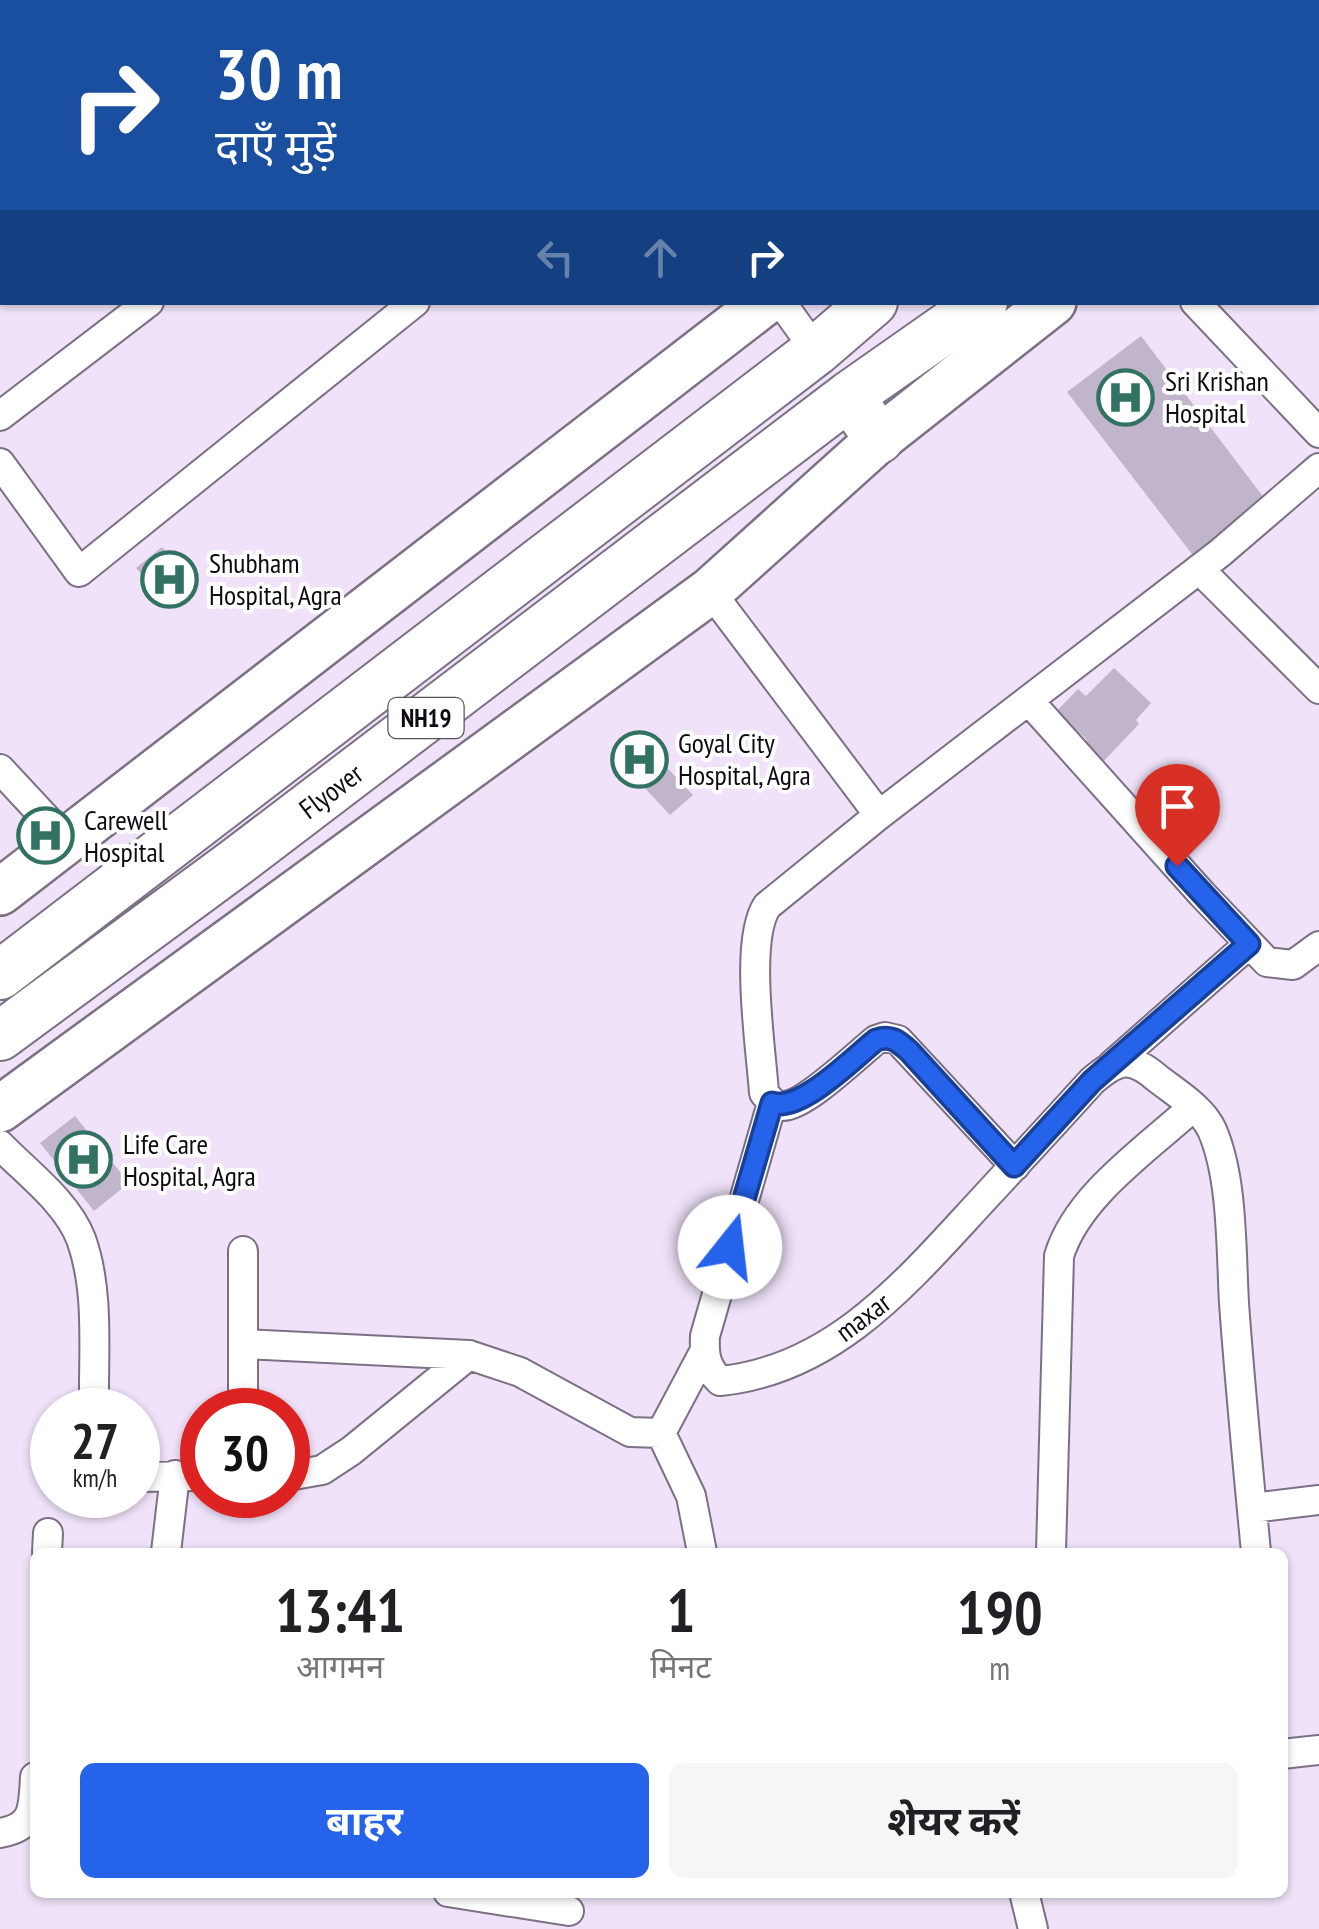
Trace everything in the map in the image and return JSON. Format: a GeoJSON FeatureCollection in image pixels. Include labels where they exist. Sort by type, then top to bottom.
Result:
{"type":"FeatureCollection","features":[{"type":"Feature","properties":{"kind":"highway","name":"NH19"},"geometry":{"type":"LineString","coordinates":[[816,351],[870,305]]}},
{"type":"Feature","properties":{"kind":"highway","name":"NH19"},"geometry":{"type":"LineString","coordinates":[[849,396],[979,305]]}},
{"type":"Feature","properties":{"kind":"highway","name":"Flyover"},"geometry":{"type":"LineString","coordinates":[[0,976],[816,351]]}},
{"type":"Feature","properties":{"kind":"highway","name":"Flyover"},"geometry":{"type":"LineString","coordinates":[[0,1036],[235,863],[849,396]]}},
{"type":"Feature","properties":{"kind":"highway"},"geometry":{"type":"LineString","coordinates":[[849,396],[879,440]]}},
{"type":"Feature","properties":{"kind":"main road"},"geometry":{"type":"LineString","coordinates":[[0,892],[761,305]]}},
{"type":"Feature","properties":{"kind":"main road"},"geometry":{"type":"LineString","coordinates":[[0,1109],[710,591],[879,440],[1049,305]]}},
{"type":"Feature","properties":{"kind":"street"},"geometry":{"type":"LineString","coordinates":[[0,416],[146,305]]}},
{"type":"Feature","properties":{"kind":"street"},"geometry":{"type":"LineString","coordinates":[[0,463],[79,572],[410,305]]}},
{"type":"Feature","properties":{"kind":"street"},"geometry":{"type":"LineString","coordinates":[[783,305],[816,351]]}},
{"type":"Feature","properties":{"kind":"street"},"geometry":{"type":"LineString","coordinates":[[1199,305],[1319,434]]}},
{"type":"Feature","properties":{"kind":"street"},"geometry":{"type":"LineString","coordinates":[[1014,1166],[898,1040],[876,1040],[799,1101],[783,1106],[772,1103],[764,1092],[755,944],[761,916],[767,906],[879,815],[1199,569],[1319,468]]}},
{"type":"Feature","properties":{"kind":"street"},"geometry":{"type":"LineString","coordinates":[[1199,569],[1319,689]]}},
{"type":"Feature","properties":{"kind":"street"},"geometry":{"type":"LineString","coordinates":[[710,591],[879,815]]}},
{"type":"Feature","properties":{"kind":"street"},"geometry":{"type":"LineString","coordinates":[[1029,701],[1267,962],[1279,966],[1293,964],[1319,946]]}},
{"type":"Feature","properties":{"kind":"street"},"geometry":{"type":"LineString","coordinates":[[0,769],[67,841]]}},
{"type":"Feature","properties":{"kind":"street","name":"maxar"},"geometry":{"type":"LineString","coordinates":[[704,1352],[710,1370],[720,1381],[768,1374],[866,1320],[917,1272],[1092,1081],[1249,944]]}},
{"type":"Feature","properties":{"kind":"street"},"geometry":{"type":"LineString","coordinates":[[1112,1065],[1142,1065],[1202,1115],[1212,1131],[1226,1194],[1256,1548]]}},
{"type":"Feature","properties":{"kind":"street"},"geometry":{"type":"LineString","coordinates":[[661,1434],[704,1352],[705,1336],[772,1103]]}},
{"type":"Feature","properties":{"kind":"street"},"geometry":{"type":"LineString","coordinates":[[1051,1548],[1059,1256],[1065,1235],[1083,1208],[1193,1107]]}},
{"type":"Feature","properties":{"kind":"street"},"geometry":{"type":"LineString","coordinates":[[0,1145],[62,1208],[80,1237],[91,1279],[93,1388]]}},
{"type":"Feature","properties":{"kind":"street"},"geometry":{"type":"LineString","coordinates":[[243,1251],[243,1388]]}},
{"type":"Feature","properties":{"kind":"street"},"geometry":{"type":"LineString","coordinates":[[243,1344],[469,1355],[520,1372],[630,1432],[661,1434]]}},
{"type":"Feature","properties":{"kind":"street"},"geometry":{"type":"LineString","coordinates":[[310,1472],[322,1470],[351,1451],[469,1355]]}},
{"type":"Feature","properties":{"kind":"street"},"geometry":{"type":"LineString","coordinates":[[661,1434],[691,1496],[701,1548]]}},
{"type":"Feature","properties":{"kind":"street"},"geometry":{"type":"LineString","coordinates":[[1252,1508],[1319,1500]]}},
{"type":"Feature","properties":{"kind":"street"},"geometry":{"type":"LineString","coordinates":[[167,1548],[180,1505]]}},
{"type":"Feature","properties":{"kind":"street"},"geometry":{"type":"LineString","coordinates":[[1288,1753],[1319,1750]]}},
{"type":"Feature","properties":{"kind":"street"},"geometry":{"type":"LineString","coordinates":[[0,1833],[17,1830],[30,1818]]}},
{"type":"Feature","properties":{"kind":"street"},"geometry":{"type":"LineString","coordinates":[[487,1898],[572,1911]]}},
{"type":"Feature","properties":{"kind":"street"},"geometry":{"type":"LineString","coordinates":[[1025,1898],[1033,1929]]}},
{"type":"Feature","properties":{"kind":"building"},"geometry":{"type":"Polygon","coordinates":[[[1141,336],[1268,503],[1195,558],[1067,392],[1141,336]]]}},
{"type":"Feature","properties":{"kind":"building"},"geometry":{"type":"Polygon","coordinates":[[[162,547],[194,585],[168,605],[136,568],[162,547]]]}},
{"type":"Feature","properties":{"kind":"building"},"geometry":{"type":"Polygon","coordinates":[[[1114,668],[1151,703],[1136,720],[1139,724],[1100,765],[1081,747],[1087,740],[1054,714],[1078,689],[1086,696],[1114,668]]]}},
{"type":"Feature","properties":{"kind":"building"},"geometry":{"type":"Polygon","coordinates":[[[636,735],[693,795],[670,815],[614,755],[636,735]]]}},
{"type":"Feature","properties":{"kind":"building"},"geometry":{"type":"Polygon","coordinates":[[[75,1116],[129,1183],[94,1211],[40,1143],[75,1116]]]}},
{"type":"Feature","properties":{"kind":"place","name":"Sri Krishan Hospital"},"geometry":{"type":"Point","coordinates":[1126,397]}},
{"type":"Feature","properties":{"kind":"place","name":"Shubham Hospital, Agra"},"geometry":{"type":"Point","coordinates":[170,579]}},
{"type":"Feature","properties":{"kind":"place","name":"Goyal City Hospital, Agra"},"geometry":{"type":"Point","coordinates":[639,759]}},
{"type":"Feature","properties":{"kind":"place","name":"Carewell Hospital"},"geometry":{"type":"Point","coordinates":[45,836]}},
{"type":"Feature","properties":{"kind":"place","name":"Life Care Hospital, Agra"},"geometry":{"type":"Point","coordinates":[84,1160]}},
{"type":"Feature","properties":{"kind":"route"},"geometry":{"type":"LineString","coordinates":[[730,1247],[772,1103],[783,1106],[799,1101],[876,1040],[886,1037],[898,1040],[909,1051],[1014,1166],[1092,1081],[1249,944],[1177,866]]}}]}
